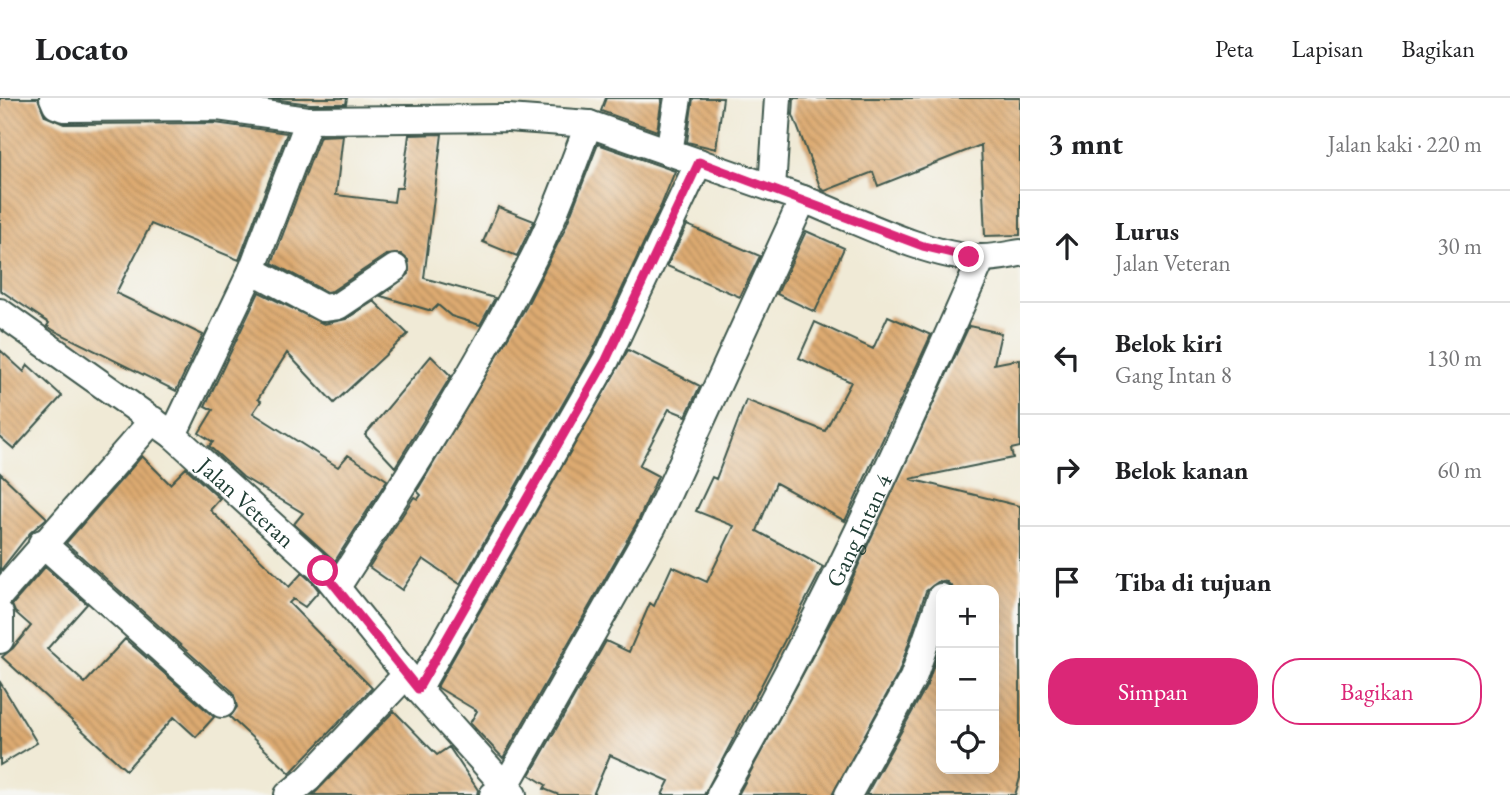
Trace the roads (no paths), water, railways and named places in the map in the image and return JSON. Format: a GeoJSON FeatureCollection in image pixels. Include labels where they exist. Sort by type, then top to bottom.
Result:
{"type":"FeatureCollection","features":[{"type":"Feature","properties":{"kind":"street"},"geometry":{"type":"LineString","coordinates":[[53,98],[56,105],[64,108],[216,103],[309,120],[507,108],[589,124],[803,199],[923,246],[982,258],[1020,253]]}},
{"type":"Feature","properties":{"kind":"street"},"geometry":{"type":"LineString","coordinates":[[669,152],[678,98]]}},
{"type":"Feature","properties":{"kind":"street"},"geometry":{"type":"LineString","coordinates":[[772,188],[778,98]]}},
{"type":"Feature","properties":{"kind":"street"},"geometry":{"type":"LineString","coordinates":[[0,595],[42,543],[163,428],[253,270],[309,120]]}},
{"type":"Feature","properties":{"kind":"street"},"geometry":{"type":"LineString","coordinates":[[337,587],[432,441],[491,340],[536,254],[589,124]]}},
{"type":"Feature","properties":{"kind":"street"},"geometry":{"type":"LineString","coordinates":[[288,795],[412,682],[606,360],[699,162]]}},
{"type":"Feature","properties":{"kind":"street"},"geometry":{"type":"LineString","coordinates":[[504,792],[653,526],[803,199]]}},
{"type":"Feature","properties":{"kind":"street","name":"Gang Intan 4"},"geometry":{"type":"LineString","coordinates":[[720,795],[761,725],[911,420],[982,258]]}},
{"type":"Feature","properties":{"kind":"street"},"geometry":{"type":"LineString","coordinates":[[253,270],[323,308],[330,308],[338,306],[396,268]]}},
{"type":"Feature","properties":{"kind":"street","name":"Jalan Veteran"},"geometry":{"type":"LineString","coordinates":[[0,312],[163,428],[337,587],[504,792]]}},
{"type":"Feature","properties":{"kind":"street"},"geometry":{"type":"LineString","coordinates":[[42,543],[222,704]]}},
{"type":"Feature","properties":{"kind":"street"},"geometry":{"type":"LineString","coordinates":[[848,795],[913,678],[936,613]]}},
{"type":"Feature","properties":{"kind":"street"},"geometry":{"type":"LineString","coordinates":[[0,614],[0,639]]}}]}
